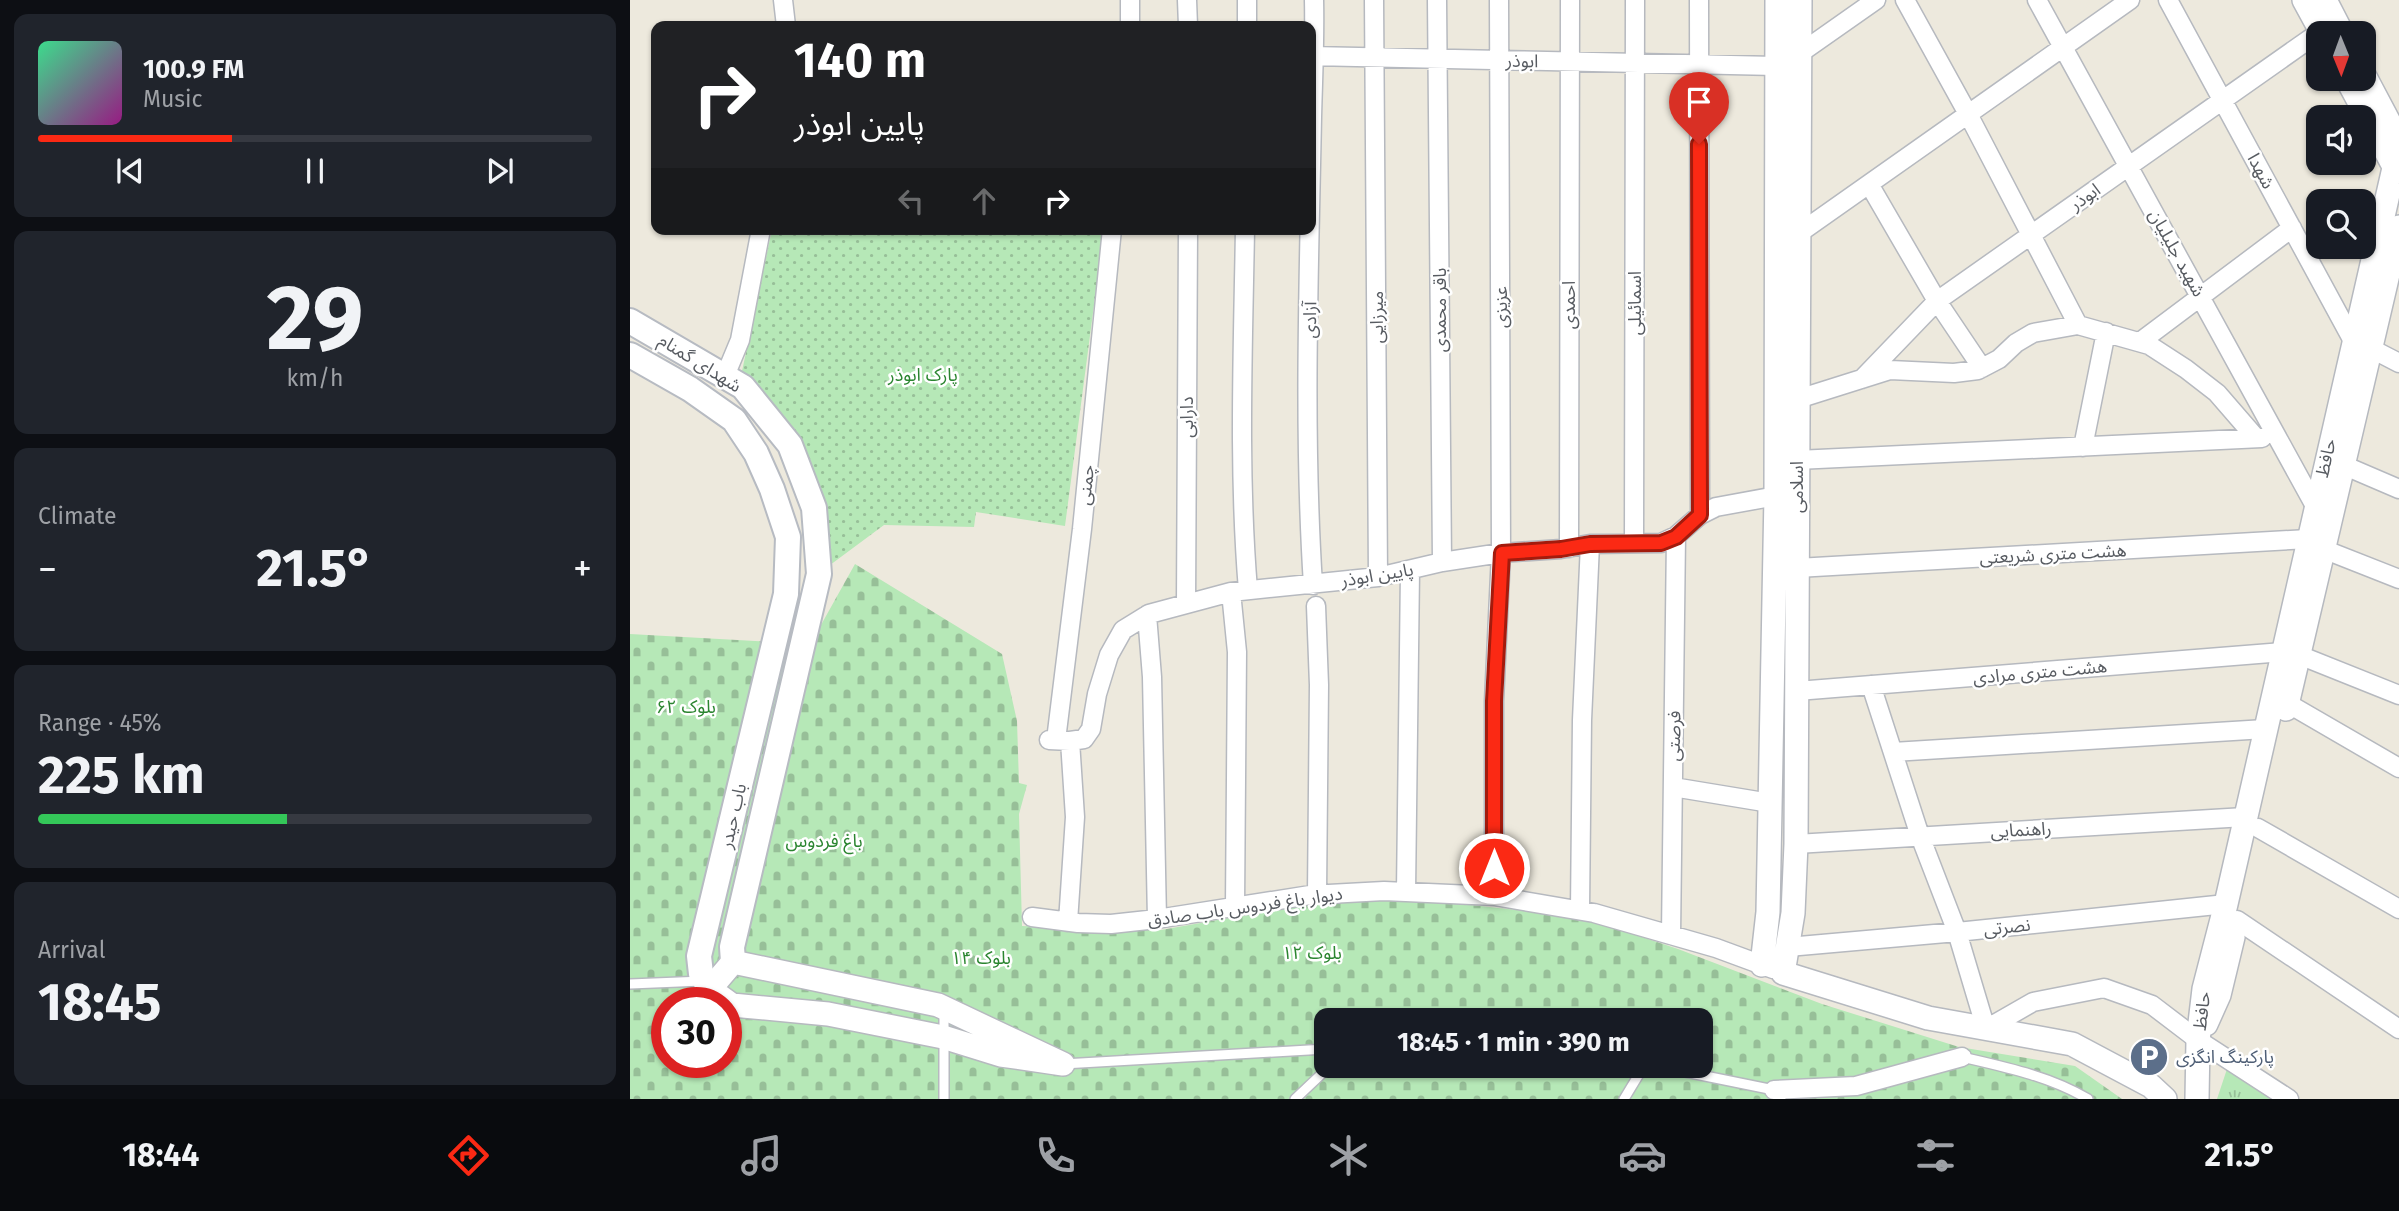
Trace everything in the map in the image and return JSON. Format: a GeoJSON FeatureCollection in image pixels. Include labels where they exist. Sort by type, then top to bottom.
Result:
{"type":"FeatureCollection","features":[{"type":"Feature","properties":{"kind":"main road","name":"شهدای گمنام"},"geometry":{"type":"LineString","coordinates":[[630,321],[743,387],[790,445],[814,508],[819,574],[802,648]]}},
{"type":"Feature","properties":{"kind":"main road","name":"شهدای گمنام"},"geometry":{"type":"LineString","coordinates":[[630,355],[690,389],[734,420],[756,453],[772,489],[788,537],[786,594],[775,642]]}},
{"type":"Feature","properties":{"kind":"main road","name":"باب حیدر"},"geometry":{"type":"LineString","coordinates":[[707,985],[701,974],[699,956],[775,642]]}},
{"type":"Feature","properties":{"kind":"main road","name":"باب حیدر"},"geometry":{"type":"LineString","coordinates":[[733,962],[732,947],[802,648]]}},
{"type":"Feature","properties":{"kind":"street"},"geometry":{"type":"LineString","coordinates":[[783,0],[785,21]]}},
{"type":"Feature","properties":{"kind":"street"},"geometry":{"type":"LineString","coordinates":[[1130,0],[1130,21]]}},
{"type":"Feature","properties":{"kind":"street"},"geometry":{"type":"LineString","coordinates":[[1187,0],[1188,21]]}},
{"type":"Feature","properties":{"kind":"street"},"geometry":{"type":"LineString","coordinates":[[1247,0],[1247,21]]}},
{"type":"Feature","properties":{"kind":"street","name":"آزادی"},"geometry":{"type":"LineString","coordinates":[[1314,0],[1314,21]]}},
{"type":"Feature","properties":{"kind":"street","name":"میرزایی"},"geometry":{"type":"LineString","coordinates":[[1374,0],[1378,577]]}},
{"type":"Feature","properties":{"kind":"street","name":"باقر محمدی"},"geometry":{"type":"LineString","coordinates":[[1437,0],[1442,562]]}},
{"type":"Feature","properties":{"kind":"street","name":"عزیزی"},"geometry":{"type":"LineString","coordinates":[[1494,896],[1494,701],[1502,553],[1499,0]]}},
{"type":"Feature","properties":{"kind":"street","name":"احمدی"},"geometry":{"type":"LineString","coordinates":[[1569,548],[1570,0]]}},
{"type":"Feature","properties":{"kind":"street","name":"اسمائیلی"},"geometry":{"type":"LineString","coordinates":[[1634,0],[1634,543]]}},
{"type":"Feature","properties":{"kind":"street"},"geometry":{"type":"LineString","coordinates":[[1699,0],[1700,515]]}},
{"type":"Feature","properties":{"kind":"street","name":"اسلامی"},"geometry":{"type":"LineString","coordinates":[[1773,969],[1768,912],[1770,803],[1786,494],[1776,66],[1777,0]]}},
{"type":"Feature","properties":{"kind":"street","name":"اسلامی"},"geometry":{"type":"LineString","coordinates":[[1773,969],[1788,947],[1796,844],[1797,568],[1786,494],[1797,460],[1800,0]]}},
{"type":"Feature","properties":{"kind":"street"},"geometry":{"type":"LineString","coordinates":[[1776,66],[1799,54],[1876,0]]}},
{"type":"Feature","properties":{"kind":"street"},"geometry":{"type":"LineString","coordinates":[[1905,0],[2078,325]]}},
{"type":"Feature","properties":{"kind":"street","name":"شهید جلیلیان"},"geometry":{"type":"LineString","coordinates":[[2037,0],[2315,506]]}},
{"type":"Feature","properties":{"kind":"street"},"geometry":{"type":"LineString","coordinates":[[1798,234],[2130,0]]}},
{"type":"Feature","properties":{"kind":"street","name":"شهدا"},"geometry":{"type":"LineString","coordinates":[[2168,0],[2292,228],[2362,345]]}},
{"type":"Feature","properties":{"kind":"street"},"geometry":{"type":"LineString","coordinates":[[2304,0],[2320,21]]}},
{"type":"Feature","properties":{"kind":"street"},"geometry":{"type":"LineString","coordinates":[[2325,0],[2328,21]]}},
{"type":"Feature","properties":{"kind":"street","name":"ابوذر"},"geometry":{"type":"LineString","coordinates":[[1862,379],[1937,301],[2222,101],[2306,48]]}},
{"type":"Feature","properties":{"kind":"street","name":"ابوذر"},"geometry":{"type":"LineString","coordinates":[[1316,56],[1776,66]]}},
{"type":"Feature","properties":{"kind":"street"},"geometry":{"type":"LineString","coordinates":[[2354,91],[2398,163]]}},
{"type":"Feature","properties":{"kind":"street"},"geometry":{"type":"LineString","coordinates":[[2372,91],[2399,141]]}},
{"type":"Feature","properties":{"kind":"street","name":"حافظ"},"geometry":{"type":"LineString","coordinates":[[2255,820],[2265,729],[2290,653],[2315,544],[2343,465],[2362,345],[2398,163]]}},
{"type":"Feature","properties":{"kind":"street"},"geometry":{"type":"LineString","coordinates":[[1870,184],[1937,301],[1982,368]]}},
{"type":"Feature","properties":{"kind":"street","name":"حافظ"},"geometry":{"type":"LineString","coordinates":[[2315,544],[2315,506],[2399,227]]}},
{"type":"Feature","properties":{"kind":"street"},"geometry":{"type":"LineString","coordinates":[[2140,342],[2292,228]]}},
{"type":"Feature","properties":{"kind":"street"},"geometry":{"type":"LineString","coordinates":[[725,376],[740,340],[760,235]]}},
{"type":"Feature","properties":{"kind":"street","name":"چمنی"},"geometry":{"type":"LineString","coordinates":[[1068,922],[1075,817],[1059,740],[1111,235]]}},
{"type":"Feature","properties":{"kind":"street","name":"دارابی"},"geometry":{"type":"LineString","coordinates":[[1186,604],[1188,235]]}},
{"type":"Feature","properties":{"kind":"street"},"geometry":{"type":"LineString","coordinates":[[1235,906],[1237,652],[1244,537],[1242,417],[1245,235]]}},
{"type":"Feature","properties":{"kind":"street","name":"آزادی"},"geometry":{"type":"LineString","coordinates":[[1311,235],[1309,514],[1313,585]]}},
{"type":"Feature","properties":{"kind":"street"},"geometry":{"type":"LineString","coordinates":[[1798,399],[1890,370],[1954,373],[1982,368],[1999,359],[2033,333],[2078,325],[2149,345],[2217,393],[2256,438]]}},
{"type":"Feature","properties":{"kind":"street"},"geometry":{"type":"LineString","coordinates":[[2083,447],[2106,332]]}},
{"type":"Feature","properties":{"kind":"street"},"geometry":{"type":"LineString","coordinates":[[2362,345],[2399,363]]}},
{"type":"Feature","properties":{"kind":"street"},"geometry":{"type":"LineString","coordinates":[[1797,460],[2277,437]]}},
{"type":"Feature","properties":{"kind":"street"},"geometry":{"type":"LineString","coordinates":[[2343,465],[2399,489]]}},
{"type":"Feature","properties":{"kind":"street"},"geometry":{"type":"LineString","coordinates":[[1676,537],[1700,515],[1716,507],[1786,494]]}},
{"type":"Feature","properties":{"kind":"street","name":"پایین ابوذر"},"geometry":{"type":"LineString","coordinates":[[1059,740],[1084,738],[1090,729],[1109,655],[1124,630],[1147,615],[1240,591],[1378,577],[1442,562],[1502,553],[1590,544],[1661,543],[1676,537]]}},
{"type":"Feature","properties":{"kind":"street","name":"فرصتی"},"geometry":{"type":"LineString","coordinates":[[1671,935],[1676,537]]}},
{"type":"Feature","properties":{"kind":"street"},"geometry":{"type":"LineString","coordinates":[[1580,910],[1582,720],[1590,544]]}},
{"type":"Feature","properties":{"kind":"street"},"geometry":{"type":"LineString","coordinates":[[2315,544],[2399,579]]}},
{"type":"Feature","properties":{"kind":"street","name":"هشت متری شریعتی"},"geometry":{"type":"LineString","coordinates":[[1797,568],[2315,544]]}},
{"type":"Feature","properties":{"kind":"street"},"geometry":{"type":"LineString","coordinates":[[1406,892],[1410,571]]}},
{"type":"Feature","properties":{"kind":"street"},"geometry":{"type":"LineString","coordinates":[[1316,606],[1319,685],[1317,894]]}},
{"type":"Feature","properties":{"kind":"street"},"geometry":{"type":"LineString","coordinates":[[1147,615],[1152,677],[1157,919]]}},
{"type":"Feature","properties":{"kind":"street"},"geometry":{"type":"LineString","coordinates":[[775,642],[802,648]]}},
{"type":"Feature","properties":{"kind":"street"},"geometry":{"type":"LineString","coordinates":[[2290,653],[2399,695]]}},
{"type":"Feature","properties":{"kind":"street","name":"حافظ"},"geometry":{"type":"LineString","coordinates":[[2199,1040],[2219,995],[2231,912],[2287,704],[2290,653]]}},
{"type":"Feature","properties":{"kind":"street","name":"هشت متری مرادی"},"geometry":{"type":"LineString","coordinates":[[1797,691],[2290,653]]}},
{"type":"Feature","properties":{"kind":"street"},"geometry":{"type":"LineString","coordinates":[[1871,685],[1920,836],[1957,932],[1986,1029]]}},
{"type":"Feature","properties":{"kind":"street"},"geometry":{"type":"LineString","coordinates":[[2287,704],[2399,768]]}},
{"type":"Feature","properties":{"kind":"street"},"geometry":{"type":"LineString","coordinates":[[1893,752],[2265,729]]}},
{"type":"Feature","properties":{"kind":"street"},"geometry":{"type":"LineString","coordinates":[[1673,787],[1770,803]]}},
{"type":"Feature","properties":{"kind":"street"},"geometry":{"type":"LineString","coordinates":[[2255,820],[2399,909]]}},
{"type":"Feature","properties":{"kind":"street","name":"راهنمایی"},"geometry":{"type":"LineString","coordinates":[[1796,844],[2255,820]]}},
{"type":"Feature","properties":{"kind":"street","name":"دیوار باغ فردوس باب صادق"},"geometry":{"type":"LineString","coordinates":[[1032,917],[1111,924],[1317,894],[1406,892],[1494,896],[1580,910],[1671,935],[1773,969]]}},
{"type":"Feature","properties":{"kind":"street"},"geometry":{"type":"LineString","coordinates":[[2231,912],[2399,1028]]}},
{"type":"Feature","properties":{"kind":"street","name":"نصرتی"},"geometry":{"type":"LineString","coordinates":[[1788,947],[2231,912]]}},
{"type":"Feature","properties":{"kind":"street"},"geometry":{"type":"LineString","coordinates":[[733,962],[944,1008],[1063,1064],[1001,1055],[943,1037],[828,1014],[732,1005],[707,985],[733,962]]}},
{"type":"Feature","properties":{"kind":"street"},"geometry":{"type":"LineString","coordinates":[[1773,969],[1928,1018],[2072,1044],[2151,1086],[2165,1099]]}},
{"type":"Feature","properties":{"kind":"street"},"geometry":{"type":"LineString","coordinates":[[1986,1029],[2033,1002],[2104,988],[2151,1005],[2289,1099]]}},
{"type":"Feature","properties":{"kind":"street"},"geometry":{"type":"LineString","coordinates":[[2197,1099],[2199,1040]]}},
{"type":"Feature","properties":{"kind":"street"},"geometry":{"type":"LineString","coordinates":[[1777,1095],[1856,1086],[1962,1057]]}},
{"type":"Feature","properties":{"kind":"lane"},"geometry":{"type":"LineString","coordinates":[[630,984],[707,985]]}},
{"type":"Feature","properties":{"kind":"lane"},"geometry":{"type":"LineString","coordinates":[[944,1008],[944,1099]]}},
{"type":"Feature","properties":{"kind":"lane"},"geometry":{"type":"LineString","coordinates":[[1063,1064],[1314,1050]]}},
{"type":"Feature","properties":{"kind":"lane"},"geometry":{"type":"LineString","coordinates":[[1962,1057],[2015,1069],[2070,1088],[2088,1099]]}},
{"type":"Feature","properties":{"kind":"lane"},"geometry":{"type":"LineString","coordinates":[[1296,1099],[1318,1078]]}},
{"type":"Feature","properties":{"kind":"lane"},"geometry":{"type":"LineString","coordinates":[[1624,1099],[1637,1078]]}},
{"type":"Feature","properties":{"kind":"lane"},"geometry":{"type":"LineString","coordinates":[[1706,1078],[1777,1095]]}},
{"type":"Feature","properties":{"kind":"green space","name":"پارک ابوذر"},"geometry":{"type":"Polygon","coordinates":[[[771,235],[1103,235],[1065,526],[976,512],[974,527],[884,525],[826,568],[804,462],[741,376],[771,235]]]}},
{"type":"Feature","properties":{"kind":"green space","name":"باغ فردوس"},"geometry":{"type":"Polygon","coordinates":[[[855,564],[1002,654],[1017,721],[1019,783],[1027,785],[1019,814],[1022,926],[1161,930],[1336,899],[1417,899],[1545,913],[1609,926],[1678,949],[1822,1004],[1959,1047],[2075,1066],[2122,1099],[630,1099],[630,634],[774,642],[807,650],[855,564]]]}},
{"type":"Feature","properties":{"kind":"green space"},"geometry":{"type":"Polygon","coordinates":[[[2227,1069],[2275,1099],[2217,1099],[2227,1069]]]}},
{"type":"Feature","properties":{"kind":"place","name":"پارکینگ انگزی"},"geometry":{"type":"Point","coordinates":[2149,1057]}},
{"type":"Feature","properties":{"kind":"route"},"geometry":{"type":"LineString","coordinates":[[1494,868],[1494,701],[1502,553],[1590,544],[1661,543],[1676,537],[1700,515],[1699,144]]}},
{"type":"Feature","properties":{"kind":"park label","name":"بلوک ۶۲"},"geometry":{"type":"Point","coordinates":[686,707]}},
{"type":"Feature","properties":{"kind":"park label","name":"بلوک ۱۲"},"geometry":{"type":"Point","coordinates":[1312,953]}},
{"type":"Feature","properties":{"kind":"park label","name":"بلوک ۱۴"},"geometry":{"type":"Point","coordinates":[981,958]}}]}
